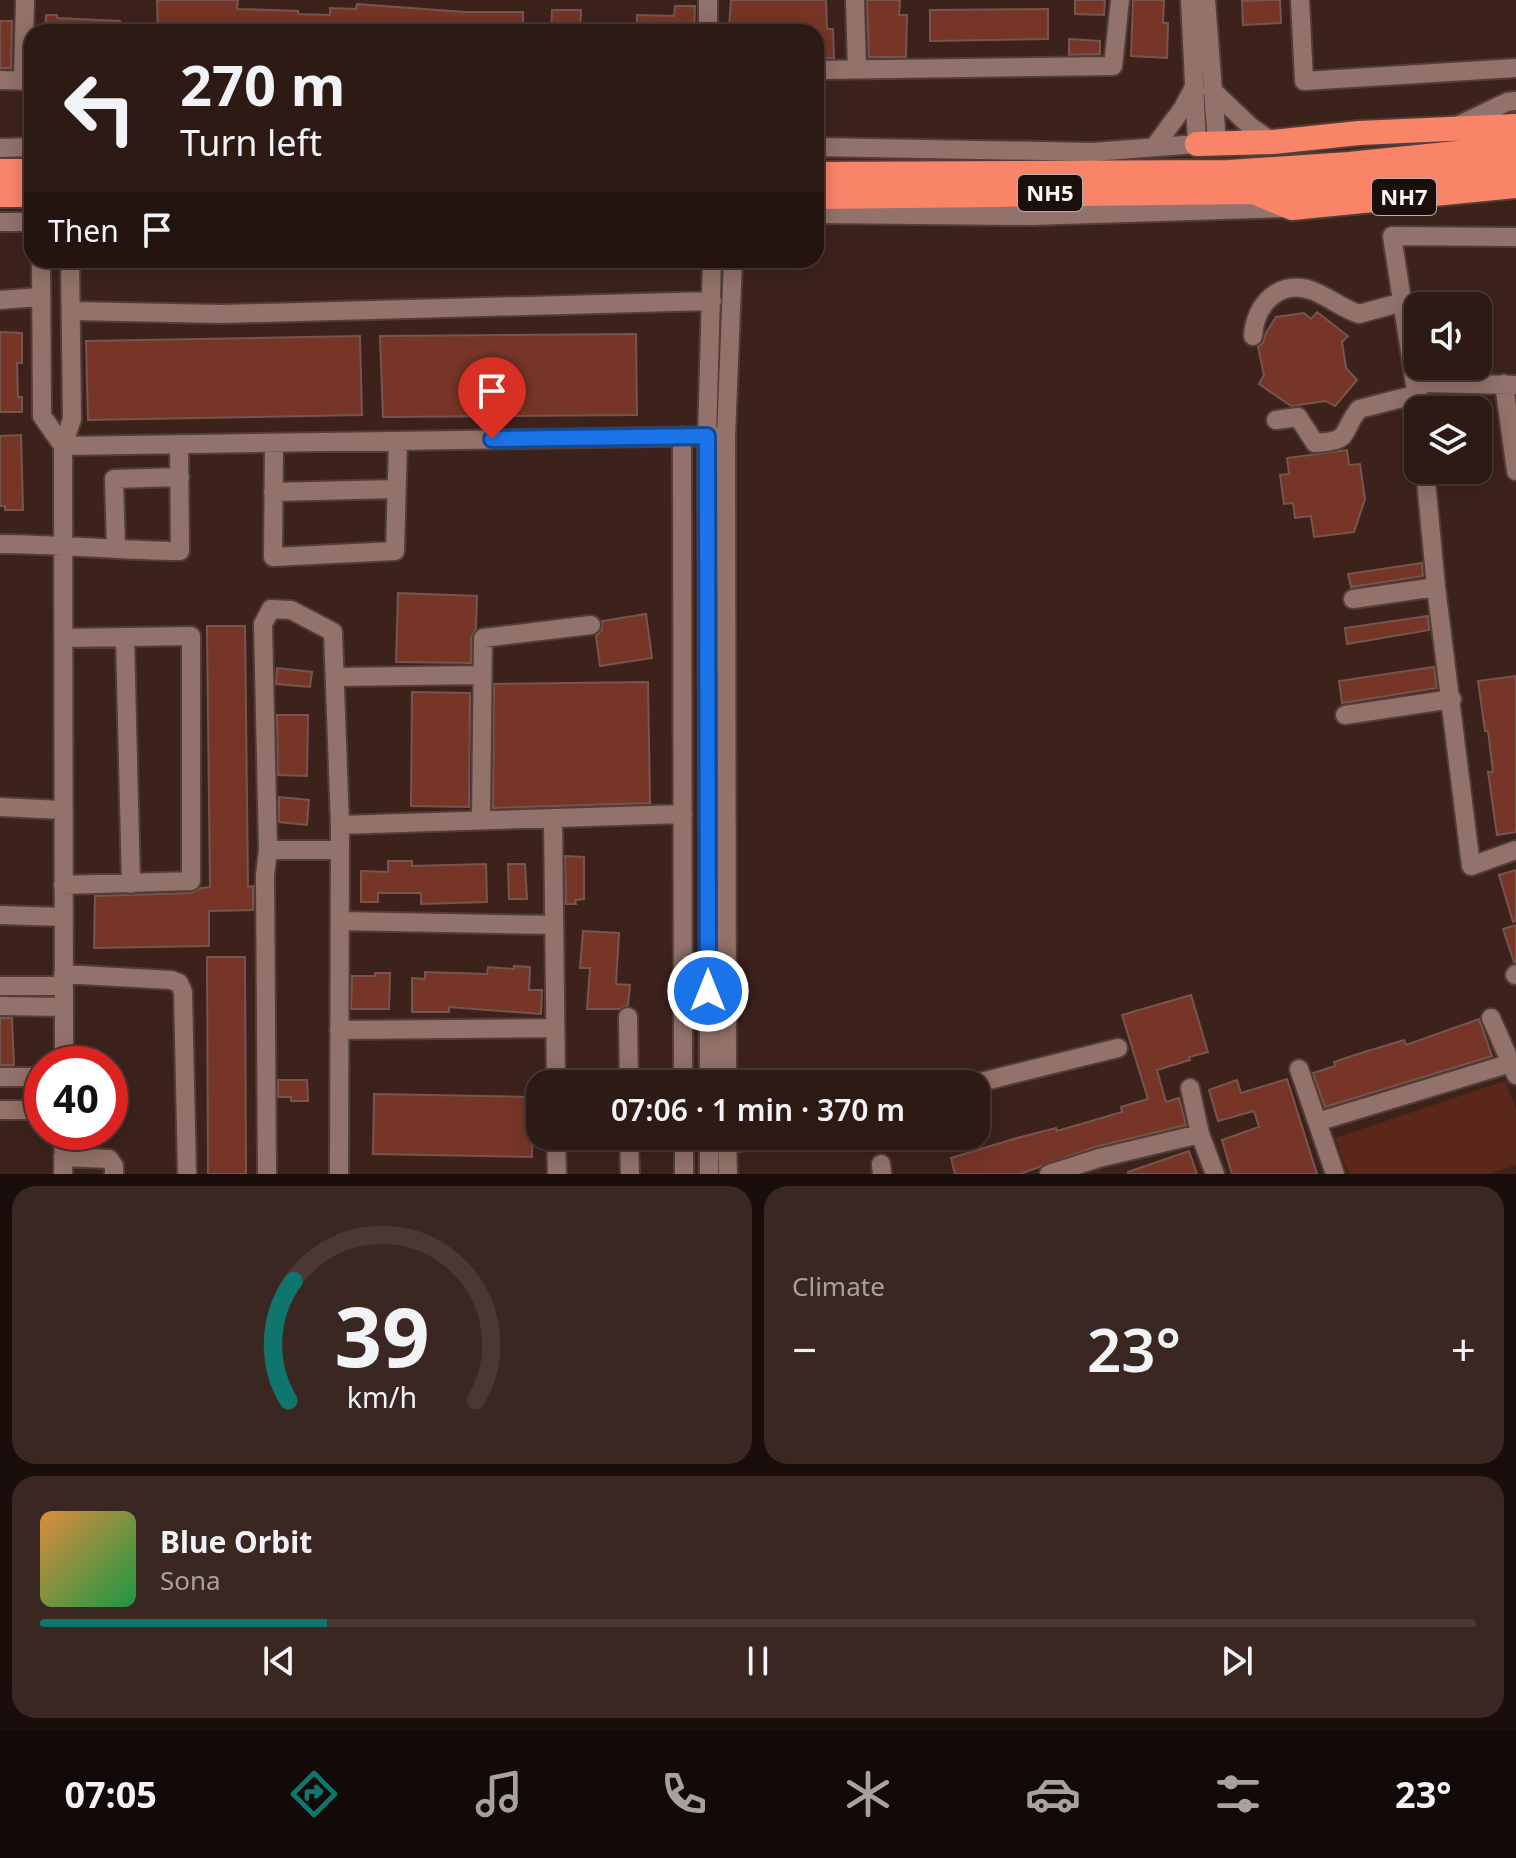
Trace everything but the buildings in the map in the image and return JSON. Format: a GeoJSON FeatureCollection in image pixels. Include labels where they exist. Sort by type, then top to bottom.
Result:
{"type":"FeatureCollection","features":[{"type":"Feature","properties":{"kind":"highway"},"geometry":{"type":"LineString","coordinates":[[1207,143],[1273,142],[1359,133],[1459,137],[1516,126]]}},
{"type":"Feature","properties":{"kind":"highway","name":"NH5"},"geometry":{"type":"LineString","coordinates":[[824,194],[847,186],[1229,172],[1349,164],[1459,137],[1516,147]]}},
{"type":"Feature","properties":{"kind":"highway","name":"NH5"},"geometry":{"type":"LineString","coordinates":[[824,177],[847,186],[932,204],[1252,192],[1516,169]]}},
{"type":"Feature","properties":{"kind":"highway"},"geometry":{"type":"LineString","coordinates":[[0,171],[24,171]]}},
{"type":"Feature","properties":{"kind":"highway","name":"NH7"},"geometry":{"type":"LineString","coordinates":[[1252,192],[1292,208],[1516,186]]}},
{"type":"Feature","properties":{"kind":"highway"},"geometry":{"type":"LineString","coordinates":[[0,195],[24,195]]}},
{"type":"Feature","properties":{"kind":"street"},"geometry":{"type":"LineString","coordinates":[[25,0],[26,24]]}},
{"type":"Feature","properties":{"kind":"street"},"geometry":{"type":"LineString","coordinates":[[708,0],[708,24]]}},
{"type":"Feature","properties":{"kind":"street"},"geometry":{"type":"LineString","coordinates":[[855,0],[857,69]]}},
{"type":"Feature","properties":{"kind":"street"},"geometry":{"type":"LineString","coordinates":[[824,70],[1113,66],[1120,0]]}},
{"type":"Feature","properties":{"kind":"street"},"geometry":{"type":"LineString","coordinates":[[824,147],[1093,152],[1207,143],[1203,88],[1190,0]]}},
{"type":"Feature","properties":{"kind":"street"},"geometry":{"type":"LineString","coordinates":[[1154,147],[1183,108],[1203,88],[1206,0]]}},
{"type":"Feature","properties":{"kind":"street"},"geometry":{"type":"LineString","coordinates":[[1300,0],[1304,81],[1516,68]]}},
{"type":"Feature","properties":{"kind":"street"},"geometry":{"type":"LineString","coordinates":[[0,80],[24,80]]}},
{"type":"Feature","properties":{"kind":"street"},"geometry":{"type":"LineString","coordinates":[[1203,88],[1273,142]]}},
{"type":"Feature","properties":{"kind":"street"},"geometry":{"type":"LineString","coordinates":[[1459,137],[1507,102],[1516,101]]}},
{"type":"Feature","properties":{"kind":"street"},"geometry":{"type":"LineString","coordinates":[[0,148],[24,147]]}},
{"type":"Feature","properties":{"kind":"street"},"geometry":{"type":"LineString","coordinates":[[824,213],[932,204],[1031,216],[1292,208]]}},
{"type":"Feature","properties":{"kind":"street"},"geometry":{"type":"LineString","coordinates":[[0,222],[24,222]]}},
{"type":"Feature","properties":{"kind":"street"},"geometry":{"type":"LineString","coordinates":[[1516,237],[1392,236],[1418,396],[1510,384],[1516,471]]}},
{"type":"Feature","properties":{"kind":"street"},"geometry":{"type":"LineString","coordinates":[[41,268],[42,416],[63,446]]}},
{"type":"Feature","properties":{"kind":"street"},"geometry":{"type":"LineString","coordinates":[[64,1046],[63,446],[72,419],[71,268]]}},
{"type":"Feature","properties":{"kind":"street"},"geometry":{"type":"LineString","coordinates":[[712,268],[727,1070]]}},
{"type":"Feature","properties":{"kind":"street"},"geometry":{"type":"LineString","coordinates":[[709,1070],[716,436],[732,268]]}},
{"type":"Feature","properties":{"kind":"street"},"geometry":{"type":"LineString","coordinates":[[1253,336],[1254,320],[1266,300],[1292,288],[1316,292],[1359,314],[1403,302]]}},
{"type":"Feature","properties":{"kind":"street"},"geometry":{"type":"LineString","coordinates":[[0,300],[39,297]]}},
{"type":"Feature","properties":{"kind":"street"},"geometry":{"type":"LineString","coordinates":[[72,311],[222,314],[712,301]]}},
{"type":"Feature","properties":{"kind":"street"},"geometry":{"type":"LineString","coordinates":[[1276,420],[1298,417],[1315,443],[1338,441],[1343,438],[1359,409],[1404,399]]}},
{"type":"Feature","properties":{"kind":"street"},"geometry":{"type":"LineString","coordinates":[[682,436],[683,1070]]}},
{"type":"Feature","properties":{"kind":"street"},"geometry":{"type":"LineString","coordinates":[[63,446],[716,436]]}},
{"type":"Feature","properties":{"kind":"street"},"geometry":{"type":"LineString","coordinates":[[274,443],[273,557],[395,551],[398,441]]}},
{"type":"Feature","properties":{"kind":"street"},"geometry":{"type":"LineString","coordinates":[[0,544],[63,544],[180,551],[179,444]]}},
{"type":"Feature","properties":{"kind":"street"},"geometry":{"type":"LineString","coordinates":[[116,548],[114,479],[180,477]]}},
{"type":"Feature","properties":{"kind":"street"},"geometry":{"type":"LineString","coordinates":[[1426,484],[1471,866],[1516,850]]}},
{"type":"Feature","properties":{"kind":"street"},"geometry":{"type":"LineString","coordinates":[[273,492],[396,489]]}},
{"type":"Feature","properties":{"kind":"street"},"geometry":{"type":"LineString","coordinates":[[1353,599],[1436,587]]}},
{"type":"Feature","properties":{"kind":"street"},"geometry":{"type":"LineString","coordinates":[[267,1174],[265,875],[268,850],[263,624],[271,609],[291,610],[333,632],[340,825],[339,1174]]}},
{"type":"Feature","properties":{"kind":"street"},"geometry":{"type":"LineString","coordinates":[[481,819],[483,638],[591,625]]}},
{"type":"Feature","properties":{"kind":"street"},"geometry":{"type":"LineString","coordinates":[[63,885],[191,881],[191,636],[64,638]]}},
{"type":"Feature","properties":{"kind":"street"},"geometry":{"type":"LineString","coordinates":[[125,638],[131,884]]}},
{"type":"Feature","properties":{"kind":"street"},"geometry":{"type":"LineString","coordinates":[[335,677],[481,675]]}},
{"type":"Feature","properties":{"kind":"street"},"geometry":{"type":"LineString","coordinates":[[1345,715],[1452,699]]}},
{"type":"Feature","properties":{"kind":"street"},"geometry":{"type":"LineString","coordinates":[[0,807],[62,810]]}},
{"type":"Feature","properties":{"kind":"street"},"geometry":{"type":"LineString","coordinates":[[340,825],[683,814]]}},
{"type":"Feature","properties":{"kind":"street"},"geometry":{"type":"LineString","coordinates":[[553,818],[556,1070]]}},
{"type":"Feature","properties":{"kind":"street"},"geometry":{"type":"LineString","coordinates":[[268,850],[340,850]]}},
{"type":"Feature","properties":{"kind":"street"},"geometry":{"type":"LineString","coordinates":[[0,915],[63,917]]}},
{"type":"Feature","properties":{"kind":"street"},"geometry":{"type":"LineString","coordinates":[[340,921],[554,925]]}},
{"type":"Feature","properties":{"kind":"street"},"geometry":{"type":"LineString","coordinates":[[0,986],[63,980],[171,980],[179,983],[183,992],[187,1174]]}},
{"type":"Feature","properties":{"kind":"street"},"geometry":{"type":"LineString","coordinates":[[0,1006],[64,1007]]}},
{"type":"Feature","properties":{"kind":"street"},"geometry":{"type":"LineString","coordinates":[[628,1017],[629,1070]]}},
{"type":"Feature","properties":{"kind":"street"},"geometry":{"type":"LineString","coordinates":[[1317,1122],[1514,1069],[1491,1018]]}},
{"type":"Feature","properties":{"kind":"street"},"geometry":{"type":"LineString","coordinates":[[339,1030],[555,1028]]}},
{"type":"Feature","properties":{"kind":"street"},"geometry":{"type":"LineString","coordinates":[[990,1080],[1118,1048]]}},
{"type":"Feature","properties":{"kind":"street"},"geometry":{"type":"LineString","coordinates":[[1299,1069],[1335,1174]]}},
{"type":"Feature","properties":{"kind":"street"},"geometry":{"type":"LineString","coordinates":[[0,1077],[24,1077]]}},
{"type":"Feature","properties":{"kind":"street"},"geometry":{"type":"LineString","coordinates":[[1190,1088],[1200,1134],[1215,1174]]}},
{"type":"Feature","properties":{"kind":"street"},"geometry":{"type":"LineString","coordinates":[[0,1110],[24,1110]]}},
{"type":"Feature","properties":{"kind":"street"},"geometry":{"type":"LineString","coordinates":[[1049,1174],[1102,1166],[1200,1134]]}},
{"type":"Feature","properties":{"kind":"street"},"geometry":{"type":"LineString","coordinates":[[556,1150],[557,1174]]}},
{"type":"Feature","properties":{"kind":"street"},"geometry":{"type":"LineString","coordinates":[[629,1150],[630,1174]]}},
{"type":"Feature","properties":{"kind":"street"},"geometry":{"type":"LineString","coordinates":[[684,1150],[684,1174]]}},
{"type":"Feature","properties":{"kind":"street"},"geometry":{"type":"LineString","coordinates":[[709,1150],[709,1174]]}},
{"type":"Feature","properties":{"kind":"street"},"geometry":{"type":"LineString","coordinates":[[728,1150],[728,1174]]}},
{"type":"Feature","properties":{"kind":"street"},"geometry":{"type":"LineString","coordinates":[[63,1166],[109,1159],[114,1166],[114,1174]]}},
{"type":"Feature","properties":{"kind":"shaded area"},"geometry":{"type":"Polygon","coordinates":[[[1505,1081],[1516,1109],[1516,1165],[1489,1174],[1349,1174],[1335,1138],[1505,1081]]]}},
{"type":"Feature","properties":{"kind":"route"},"geometry":{"type":"LineString","coordinates":[[492,439],[707,436],[708,991]]}}]}
